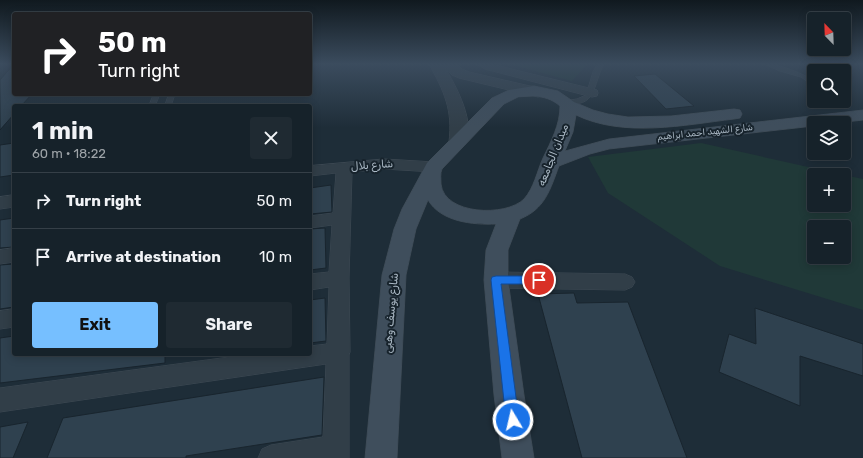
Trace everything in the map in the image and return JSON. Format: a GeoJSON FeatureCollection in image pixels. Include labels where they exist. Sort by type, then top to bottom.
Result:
{"type":"FeatureCollection","features":[{"type":"Feature","properties":{"kind":"main road"},"geometry":{"type":"LineString","coordinates":[[432,171],[458,142],[505,96],[521,92],[538,92],[566,103]]}},
{"type":"Feature","properties":{"kind":"main road","name":"شارع الشهيد احمد ابراهيم"},"geometry":{"type":"LineString","coordinates":[[566,103],[585,114],[606,120],[648,122],[807,105]]}},
{"type":"Feature","properties":{"kind":"main road","name":"ميدان الجامعه"},"geometry":{"type":"LineString","coordinates":[[432,171],[430,184],[432,192],[437,200],[446,207],[458,213],[486,218],[500,217],[526,208],[533,202],[566,122],[566,103]]}},
{"type":"Feature","properties":{"kind":"main road","name":"شارع الشهيد احمد ابراهيم"},"geometry":{"type":"LineString","coordinates":[[851,106],[862,111]]}},
{"type":"Feature","properties":{"kind":"main road","name":"شارع الشهيد احمد ابراهيم"},"geometry":{"type":"LineString","coordinates":[[550,163],[572,154],[609,144],[862,111]]}},
{"type":"Feature","properties":{"kind":"main road"},"geometry":{"type":"LineString","coordinates":[[606,120],[593,134],[599,142],[609,144]]}},
{"type":"Feature","properties":{"kind":"main road","name":"شارع يوسف وهبى"},"geometry":{"type":"LineString","coordinates":[[381,458],[394,275],[405,229],[412,209],[432,171]]}},
{"type":"Feature","properties":{"kind":"main road"},"geometry":{"type":"LineString","coordinates":[[512,213],[497,250],[496,280],[509,395],[518,458]]}},
{"type":"Feature","properties":{"kind":"street"},"geometry":{"type":"LineString","coordinates":[[452,85],[458,108],[460,130],[458,142]]}},
{"type":"Feature","properties":{"kind":"street"},"geometry":{"type":"LineString","coordinates":[[512,85],[538,92]]}},
{"type":"Feature","properties":{"kind":"street"},"geometry":{"type":"LineString","coordinates":[[562,85],[592,93]]}},
{"type":"Feature","properties":{"kind":"street","name":"شارع بلال"},"geometry":{"type":"LineString","coordinates":[[312,171],[384,164],[432,171]]}},
{"type":"Feature","properties":{"kind":"street"},"geometry":{"type":"LineString","coordinates":[[271,458],[336,453],[339,278],[344,167]]}},
{"type":"Feature","properties":{"kind":"street"},"geometry":{"type":"LineString","coordinates":[[0,203],[12,201]]}},
{"type":"Feature","properties":{"kind":"street"},"geometry":{"type":"LineString","coordinates":[[312,222],[342,218]]}},
{"type":"Feature","properties":{"kind":"street"},"geometry":{"type":"LineString","coordinates":[[0,257],[12,255]]}},
{"type":"Feature","properties":{"kind":"street"},"geometry":{"type":"LineString","coordinates":[[312,282],[339,278]]}},
{"type":"Feature","properties":{"kind":"street"},"geometry":{"type":"LineString","coordinates":[[496,280],[625,282]]}},
{"type":"Feature","properties":{"kind":"street"},"geometry":{"type":"LineString","coordinates":[[0,320],[12,318]]}},
{"type":"Feature","properties":{"kind":"street"},"geometry":{"type":"LineString","coordinates":[[312,356],[338,352]]}},
{"type":"Feature","properties":{"kind":"street"},"geometry":{"type":"LineString","coordinates":[[0,400],[310,356]]}},
{"type":"Feature","properties":{"kind":"lane"},"geometry":{"type":"LineString","coordinates":[[566,103],[580,101],[590,96],[593,85]]}},
{"type":"Feature","properties":{"kind":"green space"},"geometry":{"type":"Polygon","coordinates":[[[701,143],[814,168],[807,168],[807,212],[851,212],[851,176],[863,179],[863,310],[720,266],[608,193],[588,157],[701,143]]]}},
{"type":"Feature","properties":{"kind":"building"},"geometry":{"type":"Polygon","coordinates":[[[0,85],[12,85],[12,96],[30,96],[23,104],[12,104],[12,116],[0,130],[0,85]]]}},
{"type":"Feature","properties":{"kind":"building"},"geometry":{"type":"Polygon","coordinates":[[[643,85],[669,85],[694,106],[666,109],[643,85]]]}},
{"type":"Feature","properties":{"kind":"building"},"geometry":{"type":"Polygon","coordinates":[[[12,143],[12,175],[0,177],[0,145],[12,143]]]}},
{"type":"Feature","properties":{"kind":"building"},"geometry":{"type":"Polygon","coordinates":[[[331,185],[332,212],[312,214],[312,188],[331,185]]]}},
{"type":"Feature","properties":{"kind":"building"},"geometry":{"type":"Polygon","coordinates":[[[12,218],[12,247],[0,248],[0,220],[12,218]]]}},
{"type":"Feature","properties":{"kind":"building"},"geometry":{"type":"Polygon","coordinates":[[[325,228],[326,268],[312,270],[312,229],[325,228]]]}},
{"type":"Feature","properties":{"kind":"building"},"geometry":{"type":"Polygon","coordinates":[[[12,264],[12,307],[0,309],[0,265],[12,264]]]}},
{"type":"Feature","properties":{"kind":"building"},"geometry":{"type":"Polygon","coordinates":[[[574,293],[577,303],[628,302],[687,458],[582,458],[538,294],[574,293]]]}},
{"type":"Feature","properties":{"kind":"building"},"geometry":{"type":"Polygon","coordinates":[[[325,298],[326,341],[312,343],[312,300],[325,298]]]}},
{"type":"Feature","properties":{"kind":"building"},"geometry":{"type":"Polygon","coordinates":[[[755,308],[863,344],[863,376],[800,356],[800,406],[719,372],[729,334],[756,344],[755,308]]]}},
{"type":"Feature","properties":{"kind":"building"},"geometry":{"type":"Polygon","coordinates":[[[12,336],[12,356],[165,356],[165,363],[0,383],[0,338],[12,336]]]}},
{"type":"Feature","properties":{"kind":"building"},"geometry":{"type":"Polygon","coordinates":[[[324,377],[322,435],[186,456],[186,458],[47,458],[63,418],[324,377]]]}},
{"type":"Feature","properties":{"kind":"building"},"geometry":{"type":"Polygon","coordinates":[[[28,422],[13,458],[0,458],[0,427],[28,422]]]}},
{"type":"Feature","properties":{"kind":"route"},"geometry":{"type":"LineString","coordinates":[[513,420],[496,280],[539,280]]}}]}
